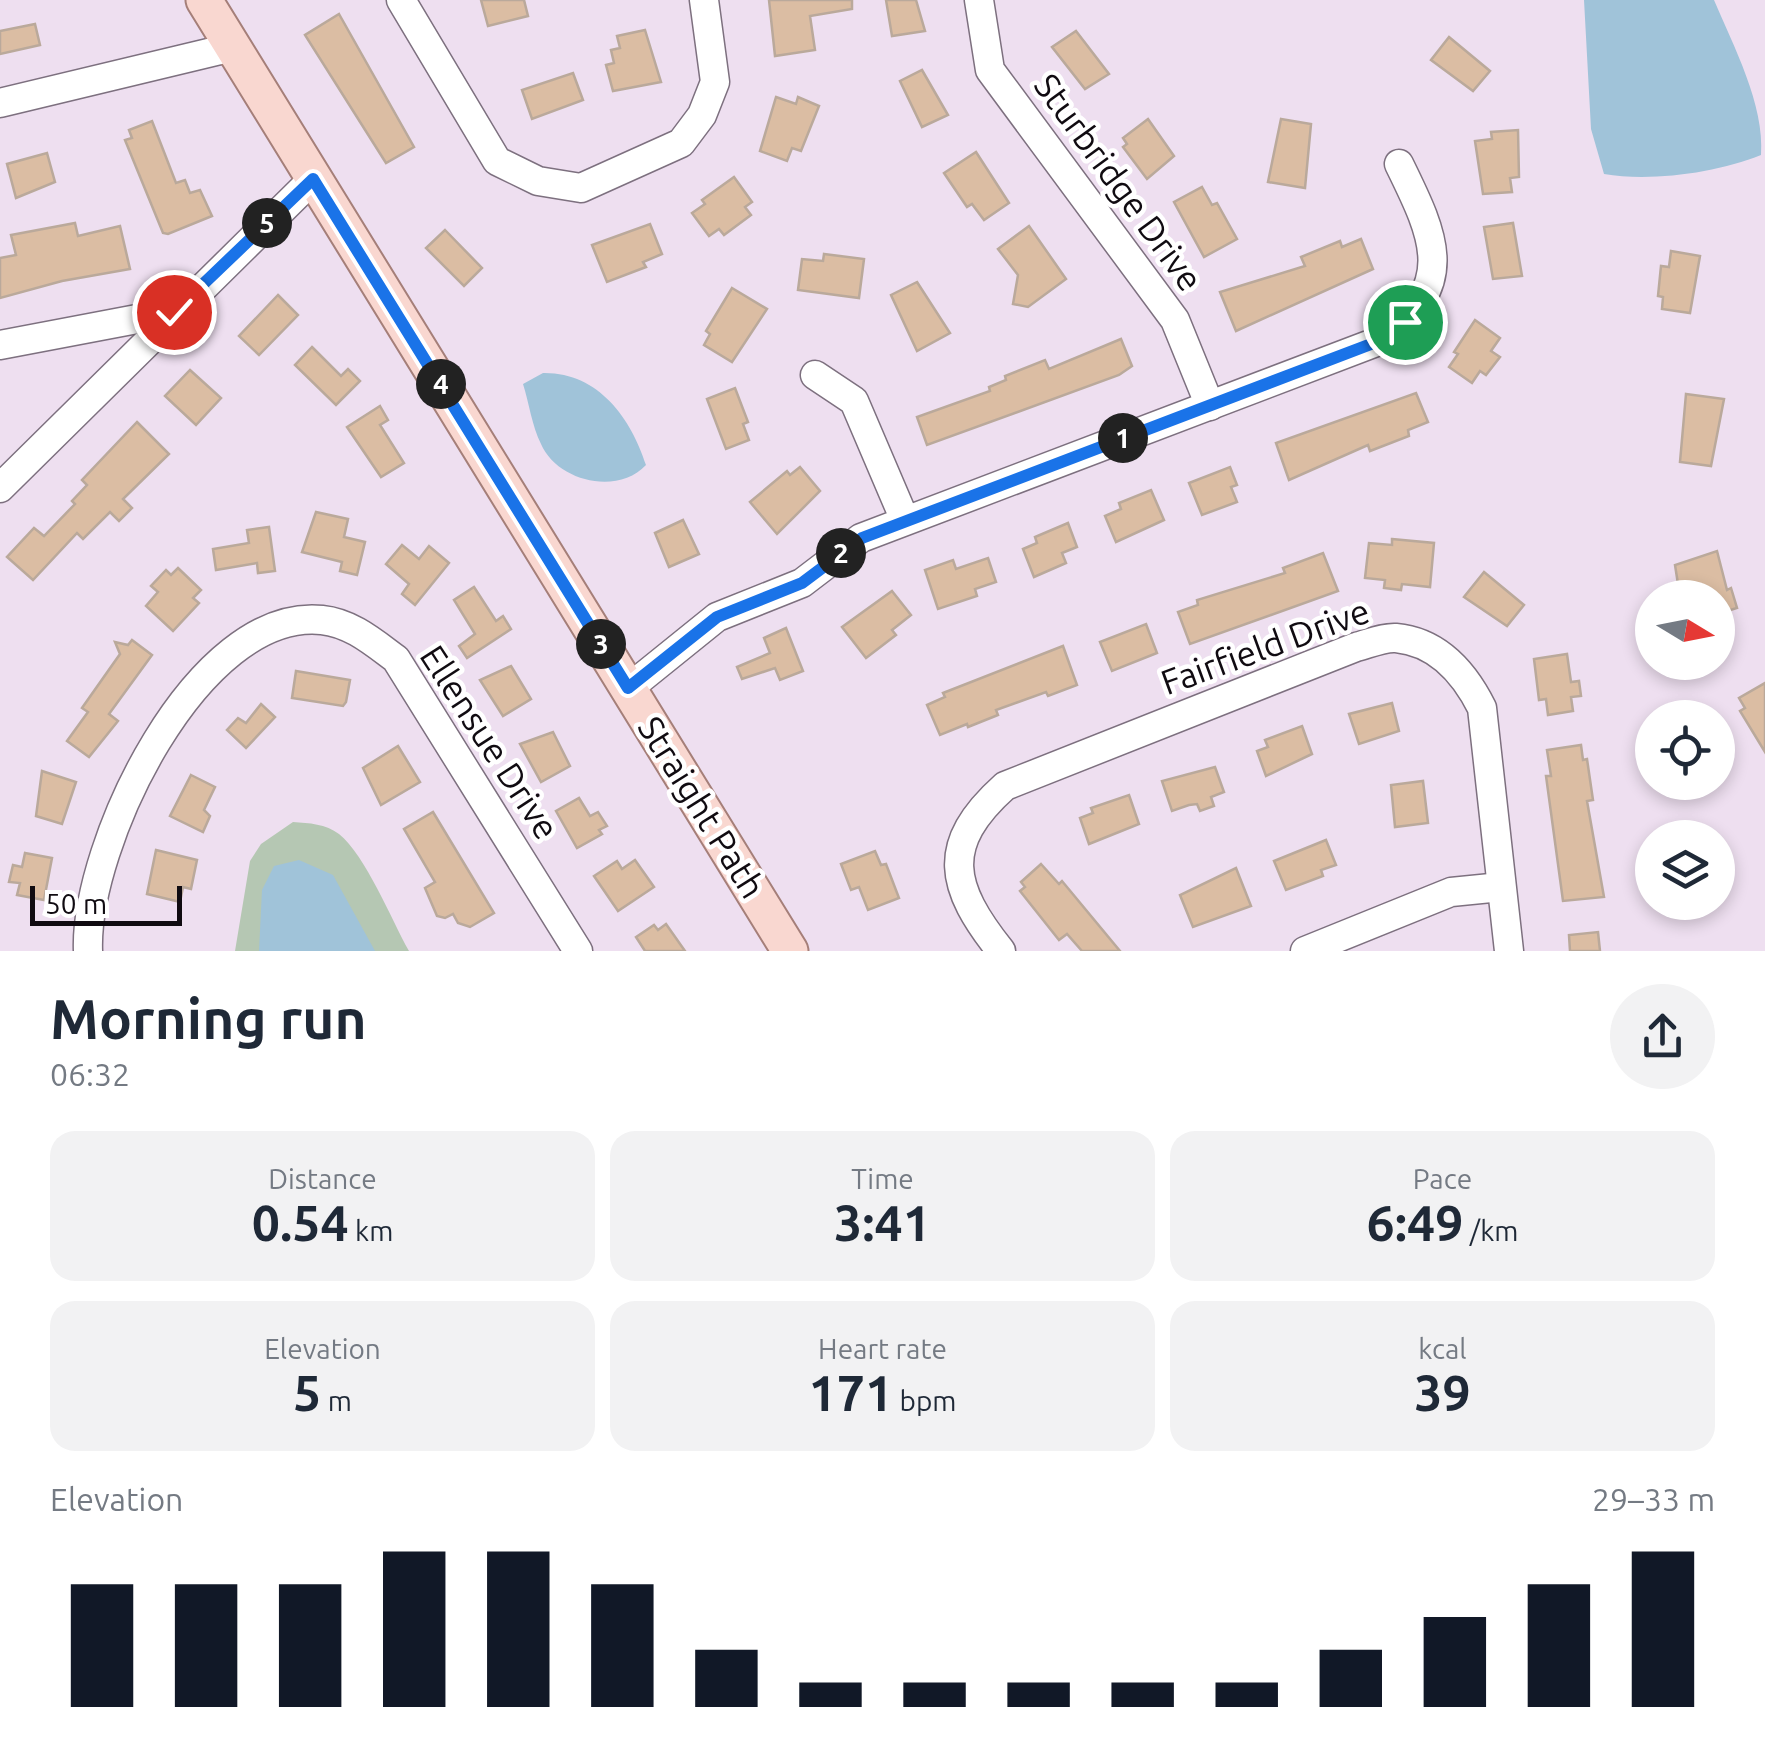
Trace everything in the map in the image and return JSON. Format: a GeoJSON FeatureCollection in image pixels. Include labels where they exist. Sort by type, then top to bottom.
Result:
{"type":"FeatureCollection","features":[{"type":"Feature","properties":{"kind":"main road","name":"Straight Path"},"geometry":{"type":"LineString","coordinates":[[204,0],[790,951]]}},
{"type":"Feature","properties":{"kind":"street"},"geometry":{"type":"LineString","coordinates":[[401,0],[497,160],[538,181],[580,188],[682,143],[702,115],[715,82],[704,0]]}},
{"type":"Feature","properties":{"kind":"street","name":"Sturbridge Drive"},"geometry":{"type":"LineString","coordinates":[[979,0],[990,70],[1175,320],[1210,406]]}},
{"type":"Feature","properties":{"kind":"street"},"geometry":{"type":"LineString","coordinates":[[0,103],[233,47]]}},
{"type":"Feature","properties":{"kind":"street"},"geometry":{"type":"LineString","coordinates":[[628,688],[717,617],[802,583],[862,538],[904,518],[1379,341],[1405,322],[1429,291],[1432,254],[1422,210],[1399,164]]}},
{"type":"Feature","properties":{"kind":"street"},"geometry":{"type":"LineString","coordinates":[[0,488],[174,312],[313,179]]}},
{"type":"Feature","properties":{"kind":"street"},"geometry":{"type":"LineString","coordinates":[[0,344],[174,312]]}},
{"type":"Feature","properties":{"kind":"street"},"geometry":{"type":"LineString","coordinates":[[815,375],[854,402],[904,518]]}},
{"type":"Feature","properties":{"kind":"street","name":"Ellensue Drive"},"geometry":{"type":"LineString","coordinates":[[88,951],[100,870],[117,814],[149,752],[188,697],[231,654],[269,628],[321,620],[357,630],[396,659],[578,951]]}},
{"type":"Feature","properties":{"kind":"street","name":"Fairfield Drive"},"geometry":{"type":"LineString","coordinates":[[1001,951],[971,914],[960,882],[960,844],[976,812],[1005,786],[1356,646],[1395,638],[1433,650],[1466,677],[1482,708],[1509,951]]}},
{"type":"Feature","properties":{"kind":"street"},"geometry":{"type":"LineString","coordinates":[[1305,951],[1451,892],[1502,887]]}},
{"type":"Feature","properties":{"kind":"green space"},"geometry":{"type":"Polygon","coordinates":[[[293,822],[329,828],[349,844],[409,951],[235,951],[250,861],[261,844],[293,822]]]}},
{"type":"Feature","properties":{"kind":"water"},"geometry":{"type":"Polygon","coordinates":[[[1584,0],[1714,0],[1753,96],[1761,155],[1683,174],[1604,174],[1591,129],[1584,0]]]}},
{"type":"Feature","properties":{"kind":"water"},"geometry":{"type":"Polygon","coordinates":[[[543,373],[580,380],[610,401],[631,431],[646,465],[634,475],[604,482],[574,475],[560,467],[538,437],[523,384],[543,373]]]}},
{"type":"Feature","properties":{"kind":"water"},"geometry":{"type":"Polygon","coordinates":[[[299,860],[333,875],[375,951],[259,951],[262,890],[274,866],[299,860]]]}},
{"type":"Feature","properties":{"kind":"building"},"geometry":{"type":"Polygon","coordinates":[[[481,0],[524,0],[528,16],[488,26],[481,0]]]}},
{"type":"Feature","properties":{"kind":"building"},"geometry":{"type":"Polygon","coordinates":[[[769,0],[852,0],[852,9],[810,16],[815,50],[775,56],[769,0]]]}},
{"type":"Feature","properties":{"kind":"building"},"geometry":{"type":"Polygon","coordinates":[[[886,0],[916,0],[925,31],[892,36],[886,0]]]}},
{"type":"Feature","properties":{"kind":"building"},"geometry":{"type":"Polygon","coordinates":[[[339,14],[414,147],[386,163],[305,35],[339,14]]]}},
{"type":"Feature","properties":{"kind":"building"},"geometry":{"type":"Polygon","coordinates":[[[35,24],[40,45],[0,54],[0,31],[35,24]]]}},
{"type":"Feature","properties":{"kind":"building"},"geometry":{"type":"Polygon","coordinates":[[[645,30],[661,82],[613,91],[606,65],[614,63],[611,50],[620,48],[617,36],[645,30]]]}},
{"type":"Feature","properties":{"kind":"building"},"geometry":{"type":"Polygon","coordinates":[[[1076,31],[1109,74],[1085,89],[1052,47],[1076,31]]]}},
{"type":"Feature","properties":{"kind":"building"},"geometry":{"type":"Polygon","coordinates":[[[1449,37],[1490,71],[1473,91],[1431,60],[1449,37]]]}},
{"type":"Feature","properties":{"kind":"building"},"geometry":{"type":"Polygon","coordinates":[[[922,70],[948,115],[922,127],[900,81],[922,70]]]}},
{"type":"Feature","properties":{"kind":"building"},"geometry":{"type":"Polygon","coordinates":[[[573,73],[583,100],[532,119],[522,90],[573,73]]]}},
{"type":"Feature","properties":{"kind":"building"},"geometry":{"type":"Polygon","coordinates":[[[776,97],[796,104],[798,97],[819,106],[801,151],[792,148],[787,161],[760,151],[776,97]]]}},
{"type":"Feature","properties":{"kind":"building"},"geometry":{"type":"Polygon","coordinates":[[[1148,119],[1174,156],[1147,179],[1123,147],[1127,144],[1123,138],[1148,119]]]}},
{"type":"Feature","properties":{"kind":"building"},"geometry":{"type":"Polygon","coordinates":[[[1281,119],[1311,124],[1305,188],[1268,182],[1281,119]]]}},
{"type":"Feature","properties":{"kind":"building"},"geometry":{"type":"Polygon","coordinates":[[[152,121],[176,183],[185,180],[190,193],[200,190],[212,216],[168,234],[163,233],[125,140],[132,138],[129,130],[152,121]]]}},
{"type":"Feature","properties":{"kind":"building"},"geometry":{"type":"Polygon","coordinates":[[[1518,130],[1519,177],[1510,178],[1512,192],[1483,194],[1475,141],[1492,139],[1491,132],[1518,130]]]}},
{"type":"Feature","properties":{"kind":"building"},"geometry":{"type":"Polygon","coordinates":[[[976,152],[1009,203],[984,220],[972,204],[967,207],[944,173],[976,152]]]}},
{"type":"Feature","properties":{"kind":"building"},"geometry":{"type":"Polygon","coordinates":[[[47,153],[55,182],[16,198],[7,164],[47,153]]]}},
{"type":"Feature","properties":{"kind":"building"},"geometry":{"type":"Polygon","coordinates":[[[734,177],[752,202],[745,207],[751,215],[724,235],[719,229],[709,236],[692,213],[705,204],[702,200],[734,177]]]}},
{"type":"Feature","properties":{"kind":"building"},"geometry":{"type":"Polygon","coordinates":[[[1202,187],[1212,205],[1217,203],[1237,239],[1204,257],[1174,202],[1202,187]]]}},
{"type":"Feature","properties":{"kind":"building"},"geometry":{"type":"Polygon","coordinates":[[[75,223],[78,236],[120,226],[130,269],[62,281],[0,298],[0,258],[16,255],[11,235],[75,223]]]}},
{"type":"Feature","properties":{"kind":"building"},"geometry":{"type":"Polygon","coordinates":[[[1513,223],[1522,276],[1493,279],[1484,227],[1513,223]]]}},
{"type":"Feature","properties":{"kind":"building"},"geometry":{"type":"Polygon","coordinates":[[[650,224],[662,254],[643,262],[646,267],[607,282],[592,245],[650,224]]]}},
{"type":"Feature","properties":{"kind":"building"},"geometry":{"type":"Polygon","coordinates":[[[1029,226],[1066,279],[1028,307],[1013,304],[1018,275],[998,249],[1029,226]]]}},
{"type":"Feature","properties":{"kind":"building"},"geometry":{"type":"Polygon","coordinates":[[[445,230],[482,268],[464,286],[426,248],[445,230]]]}},
{"type":"Feature","properties":{"kind":"building"},"geometry":{"type":"Polygon","coordinates":[[[1361,239],[1373,269],[1236,331],[1220,292],[1305,266],[1301,257],[1340,241],[1342,247],[1361,239]]]}},
{"type":"Feature","properties":{"kind":"building"},"geometry":{"type":"Polygon","coordinates":[[[1671,251],[1700,256],[1690,313],[1662,309],[1663,297],[1658,296],[1661,266],[1669,267],[1671,251]]]}},
{"type":"Feature","properties":{"kind":"building"},"geometry":{"type":"Polygon","coordinates":[[[824,254],[864,259],[859,298],[798,290],[802,259],[823,261],[824,254]]]}},
{"type":"Feature","properties":{"kind":"building"},"geometry":{"type":"Polygon","coordinates":[[[917,282],[950,333],[917,351],[891,295],[917,282]]]}},
{"type":"Feature","properties":{"kind":"building"},"geometry":{"type":"Polygon","coordinates":[[[732,288],[767,309],[732,362],[704,345],[710,334],[706,331],[732,288]]]}},
{"type":"Feature","properties":{"kind":"building"},"geometry":{"type":"Polygon","coordinates":[[[278,295],[298,315],[259,355],[239,336],[278,295]]]}},
{"type":"Feature","properties":{"kind":"building"},"geometry":{"type":"Polygon","coordinates":[[[1475,320],[1500,338],[1491,351],[1500,357],[1486,375],[1480,371],[1472,383],[1449,367],[1475,320]]]}},
{"type":"Feature","properties":{"kind":"building"},"geometry":{"type":"Polygon","coordinates":[[[1121,339],[1132,366],[1119,375],[927,445],[917,417],[990,391],[989,387],[1006,380],[1005,376],[1045,360],[1049,369],[1121,339]]]}},
{"type":"Feature","properties":{"kind":"building"},"geometry":{"type":"Polygon","coordinates":[[[312,347],[341,376],[348,369],[360,381],[336,405],[295,365],[312,347]]]}},
{"type":"Feature","properties":{"kind":"building"},"geometry":{"type":"Polygon","coordinates":[[[190,370],[221,398],[196,425],[165,396],[190,370]]]}},
{"type":"Feature","properties":{"kind":"building"},"geometry":{"type":"Polygon","coordinates":[[[735,388],[748,422],[743,424],[749,440],[726,449],[707,399],[735,388]]]}},
{"type":"Feature","properties":{"kind":"building"},"geometry":{"type":"Polygon","coordinates":[[[1416,393],[1428,422],[1408,430],[1409,436],[1370,451],[1368,445],[1289,480],[1276,443],[1416,393]]]}},
{"type":"Feature","properties":{"kind":"building"},"geometry":{"type":"Polygon","coordinates":[[[1686,394],[1724,399],[1711,466],[1680,462],[1686,394]]]}},
{"type":"Feature","properties":{"kind":"building"},"geometry":{"type":"Polygon","coordinates":[[[380,406],[388,420],[380,425],[404,463],[381,477],[347,427],[380,406]]]}},
{"type":"Feature","properties":{"kind":"building"},"geometry":{"type":"Polygon","coordinates":[[[137,422],[169,454],[123,499],[132,508],[119,521],[110,512],[83,539],[77,533],[33,580],[7,557],[34,528],[44,536],[75,504],[72,501],[87,485],[82,480],[137,422]]]}},
{"type":"Feature","properties":{"kind":"building"},"geometry":{"type":"Polygon","coordinates":[[[800,467],[820,491],[777,534],[750,502],[787,471],[790,475],[800,467]]]}},
{"type":"Feature","properties":{"kind":"building"},"geometry":{"type":"Polygon","coordinates":[[[1230,467],[1237,485],[1231,487],[1237,502],[1202,515],[1189,483],[1230,467]]]}},
{"type":"Feature","properties":{"kind":"building"},"geometry":{"type":"Polygon","coordinates":[[[1151,490],[1164,520],[1116,542],[1105,516],[1121,509],[1119,503],[1151,490]]]}},
{"type":"Feature","properties":{"kind":"building"},"geometry":{"type":"Polygon","coordinates":[[[316,512],[348,519],[344,537],[365,542],[357,575],[340,571],[342,562],[302,552],[316,512]]]}},
{"type":"Feature","properties":{"kind":"building"},"geometry":{"type":"Polygon","coordinates":[[[683,520],[699,554],[669,567],[655,533],[683,520]]]}},
{"type":"Feature","properties":{"kind":"building"},"geometry":{"type":"Polygon","coordinates":[[[1068,523],[1077,547],[1062,553],[1066,563],[1034,577],[1023,549],[1037,543],[1035,537],[1068,523]]]}},
{"type":"Feature","properties":{"kind":"building"},"geometry":{"type":"Polygon","coordinates":[[[269,527],[275,571],[258,573],[257,563],[216,570],[213,549],[249,543],[247,530],[269,527]]]}},
{"type":"Feature","properties":{"kind":"building"},"geometry":{"type":"Polygon","coordinates":[[[1392,539],[1434,543],[1430,587],[1402,584],[1401,590],[1384,588],[1385,580],[1365,578],[1369,543],[1392,545],[1392,539]]]}},
{"type":"Feature","properties":{"kind":"building"},"geometry":{"type":"Polygon","coordinates":[[[402,545],[419,559],[429,546],[449,563],[415,605],[402,594],[409,584],[386,564],[402,545]]]}},
{"type":"Feature","properties":{"kind":"building"},"geometry":{"type":"Polygon","coordinates":[[[1717,551],[1724,580],[1677,580],[1675,565],[1717,551]]]}},
{"type":"Feature","properties":{"kind":"building"},"geometry":{"type":"Polygon","coordinates":[[[1323,553],[1338,591],[1190,644],[1178,612],[1198,605],[1197,600],[1285,573],[1283,568],[1323,553]]]}},
{"type":"Feature","properties":{"kind":"building"},"geometry":{"type":"Polygon","coordinates":[[[988,558],[996,582],[975,589],[977,596],[938,609],[925,570],[953,560],[956,569],[988,558]]]}},
{"type":"Feature","properties":{"kind":"building"},"geometry":{"type":"Polygon","coordinates":[[[178,568],[201,590],[193,598],[199,603],[173,631],[146,606],[158,592],[151,586],[166,570],[171,575],[178,568]]]}},
{"type":"Feature","properties":{"kind":"building"},"geometry":{"type":"Polygon","coordinates":[[[1484,572],[1524,605],[1507,626],[1464,597],[1484,572]]]}},
{"type":"Feature","properties":{"kind":"building"},"geometry":{"type":"Polygon","coordinates":[[[474,587],[496,621],[503,616],[511,629],[467,658],[459,646],[475,634],[454,600],[474,587]]]}},
{"type":"Feature","properties":{"kind":"building"},"geometry":{"type":"Polygon","coordinates":[[[892,591],[911,615],[892,630],[896,635],[866,658],[842,627],[892,591]]]}},
{"type":"Feature","properties":{"kind":"building"},"geometry":{"type":"Polygon","coordinates":[[[1146,624],[1157,653],[1112,671],[1100,642],[1146,624]]]}},
{"type":"Feature","properties":{"kind":"building"},"geometry":{"type":"Polygon","coordinates":[[[786,628],[803,671],[780,680],[775,668],[742,679],[737,667],[770,653],[764,638],[786,628]]]}},
{"type":"Feature","properties":{"kind":"building"},"geometry":{"type":"Polygon","coordinates":[[[132,640],[152,655],[109,714],[118,721],[89,757],[67,741],[88,712],[82,708],[120,654],[115,642],[128,645],[132,640]]]}},
{"type":"Feature","properties":{"kind":"building"},"geometry":{"type":"Polygon","coordinates":[[[1063,646],[1077,685],[996,710],[998,715],[940,735],[927,705],[945,697],[943,693],[1063,646]]]}},
{"type":"Feature","properties":{"kind":"building"},"geometry":{"type":"Polygon","coordinates":[[[1567,654],[1571,682],[1579,681],[1581,696],[1571,697],[1573,711],[1548,715],[1546,699],[1539,700],[1534,659],[1567,654]]]}},
{"type":"Feature","properties":{"kind":"building"},"geometry":{"type":"Polygon","coordinates":[[[511,666],[531,699],[503,716],[480,680],[511,666]]]}},
{"type":"Feature","properties":{"kind":"building"},"geometry":{"type":"Polygon","coordinates":[[[296,671],[350,680],[346,702],[343,706],[292,698],[296,671]]]}},
{"type":"Feature","properties":{"kind":"building"},"geometry":{"type":"Polygon","coordinates":[[[1765,683],[1765,752],[1740,711],[1745,708],[1739,698],[1765,683]]]}},
{"type":"Feature","properties":{"kind":"building"},"geometry":{"type":"Polygon","coordinates":[[[1392,703],[1399,731],[1359,744],[1349,714],[1392,703]]]}},
{"type":"Feature","properties":{"kind":"building"},"geometry":{"type":"Polygon","coordinates":[[[261,704],[275,717],[246,748],[227,730],[238,718],[246,723],[261,704]]]}},
{"type":"Feature","properties":{"kind":"building"},"geometry":{"type":"Polygon","coordinates":[[[1302,726],[1312,754],[1266,776],[1257,751],[1268,747],[1265,740],[1302,726]]]}},
{"type":"Feature","properties":{"kind":"building"},"geometry":{"type":"Polygon","coordinates":[[[553,732],[570,766],[541,782],[520,744],[553,732]]]}},
{"type":"Feature","properties":{"kind":"building"},"geometry":{"type":"Polygon","coordinates":[[[1581,745],[1583,760],[1587,759],[1593,800],[1587,801],[1604,897],[1563,901],[1546,776],[1551,776],[1547,750],[1581,745]]]}},
{"type":"Feature","properties":{"kind":"building"},"geometry":{"type":"Polygon","coordinates":[[[398,746],[420,782],[381,805],[363,768],[398,746]]]}},
{"type":"Feature","properties":{"kind":"building"},"geometry":{"type":"Polygon","coordinates":[[[1215,767],[1224,792],[1211,797],[1214,806],[1200,811],[1197,804],[1172,811],[1162,781],[1215,767]]]}},
{"type":"Feature","properties":{"kind":"building"},"geometry":{"type":"Polygon","coordinates":[[[42,771],[76,782],[62,824],[36,816],[42,771]]]}},
{"type":"Feature","properties":{"kind":"building"},"geometry":{"type":"Polygon","coordinates":[[[191,775],[215,787],[204,810],[210,816],[203,832],[170,816],[191,775]]]}},
{"type":"Feature","properties":{"kind":"building"},"geometry":{"type":"Polygon","coordinates":[[[1423,781],[1428,823],[1395,827],[1391,785],[1423,781]]]}},
{"type":"Feature","properties":{"kind":"building"},"geometry":{"type":"Polygon","coordinates":[[[1129,795],[1139,824],[1089,844],[1080,818],[1093,813],[1091,808],[1129,795]]]}},
{"type":"Feature","properties":{"kind":"building"},"geometry":{"type":"Polygon","coordinates":[[[579,798],[590,816],[598,812],[607,826],[599,830],[602,834],[577,848],[556,811],[579,798]]]}},
{"type":"Feature","properties":{"kind":"building"},"geometry":{"type":"Polygon","coordinates":[[[433,812],[494,913],[470,927],[458,923],[453,914],[437,916],[425,888],[435,882],[404,829],[433,812]]]}},
{"type":"Feature","properties":{"kind":"building"},"geometry":{"type":"Polygon","coordinates":[[[1326,840],[1336,865],[1321,870],[1323,876],[1286,890],[1274,861],[1326,840]]]}},
{"type":"Feature","properties":{"kind":"building"},"geometry":{"type":"Polygon","coordinates":[[[156,850],[197,860],[191,889],[183,887],[180,902],[147,894],[156,850]]]}},
{"type":"Feature","properties":{"kind":"building"},"geometry":{"type":"Polygon","coordinates":[[[875,851],[881,865],[886,864],[899,898],[868,910],[859,887],[851,890],[841,864],[875,851]]]}},
{"type":"Feature","properties":{"kind":"building"},"geometry":{"type":"Polygon","coordinates":[[[25,853],[52,858],[44,900],[17,895],[20,883],[9,882],[13,865],[22,867],[25,853]]]}},
{"type":"Feature","properties":{"kind":"building"},"geometry":{"type":"Polygon","coordinates":[[[635,860],[654,887],[618,911],[594,876],[617,861],[622,869],[635,860]]]}},
{"type":"Feature","properties":{"kind":"building"},"geometry":{"type":"Polygon","coordinates":[[[1041,864],[1059,884],[1062,881],[1120,951],[1082,951],[1067,934],[1059,940],[1020,891],[1025,887],[1021,882],[1041,864]]]}},
{"type":"Feature","properties":{"kind":"building"},"geometry":{"type":"Polygon","coordinates":[[[1236,868],[1251,906],[1193,927],[1180,895],[1236,868]]]}},
{"type":"Feature","properties":{"kind":"building"},"geometry":{"type":"Polygon","coordinates":[[[666,924],[685,951],[645,951],[636,937],[654,925],[658,930],[666,924]]]}},
{"type":"Feature","properties":{"kind":"building"},"geometry":{"type":"Polygon","coordinates":[[[1598,932],[1600,951],[1570,951],[1569,935],[1598,932]]]}},
{"type":"Feature","properties":{"kind":"route"},"geometry":{"type":"LineString","coordinates":[[174,312],[313,179],[628,688],[717,617],[802,583],[862,538],[904,518],[1379,341],[1405,322]]}}]}
